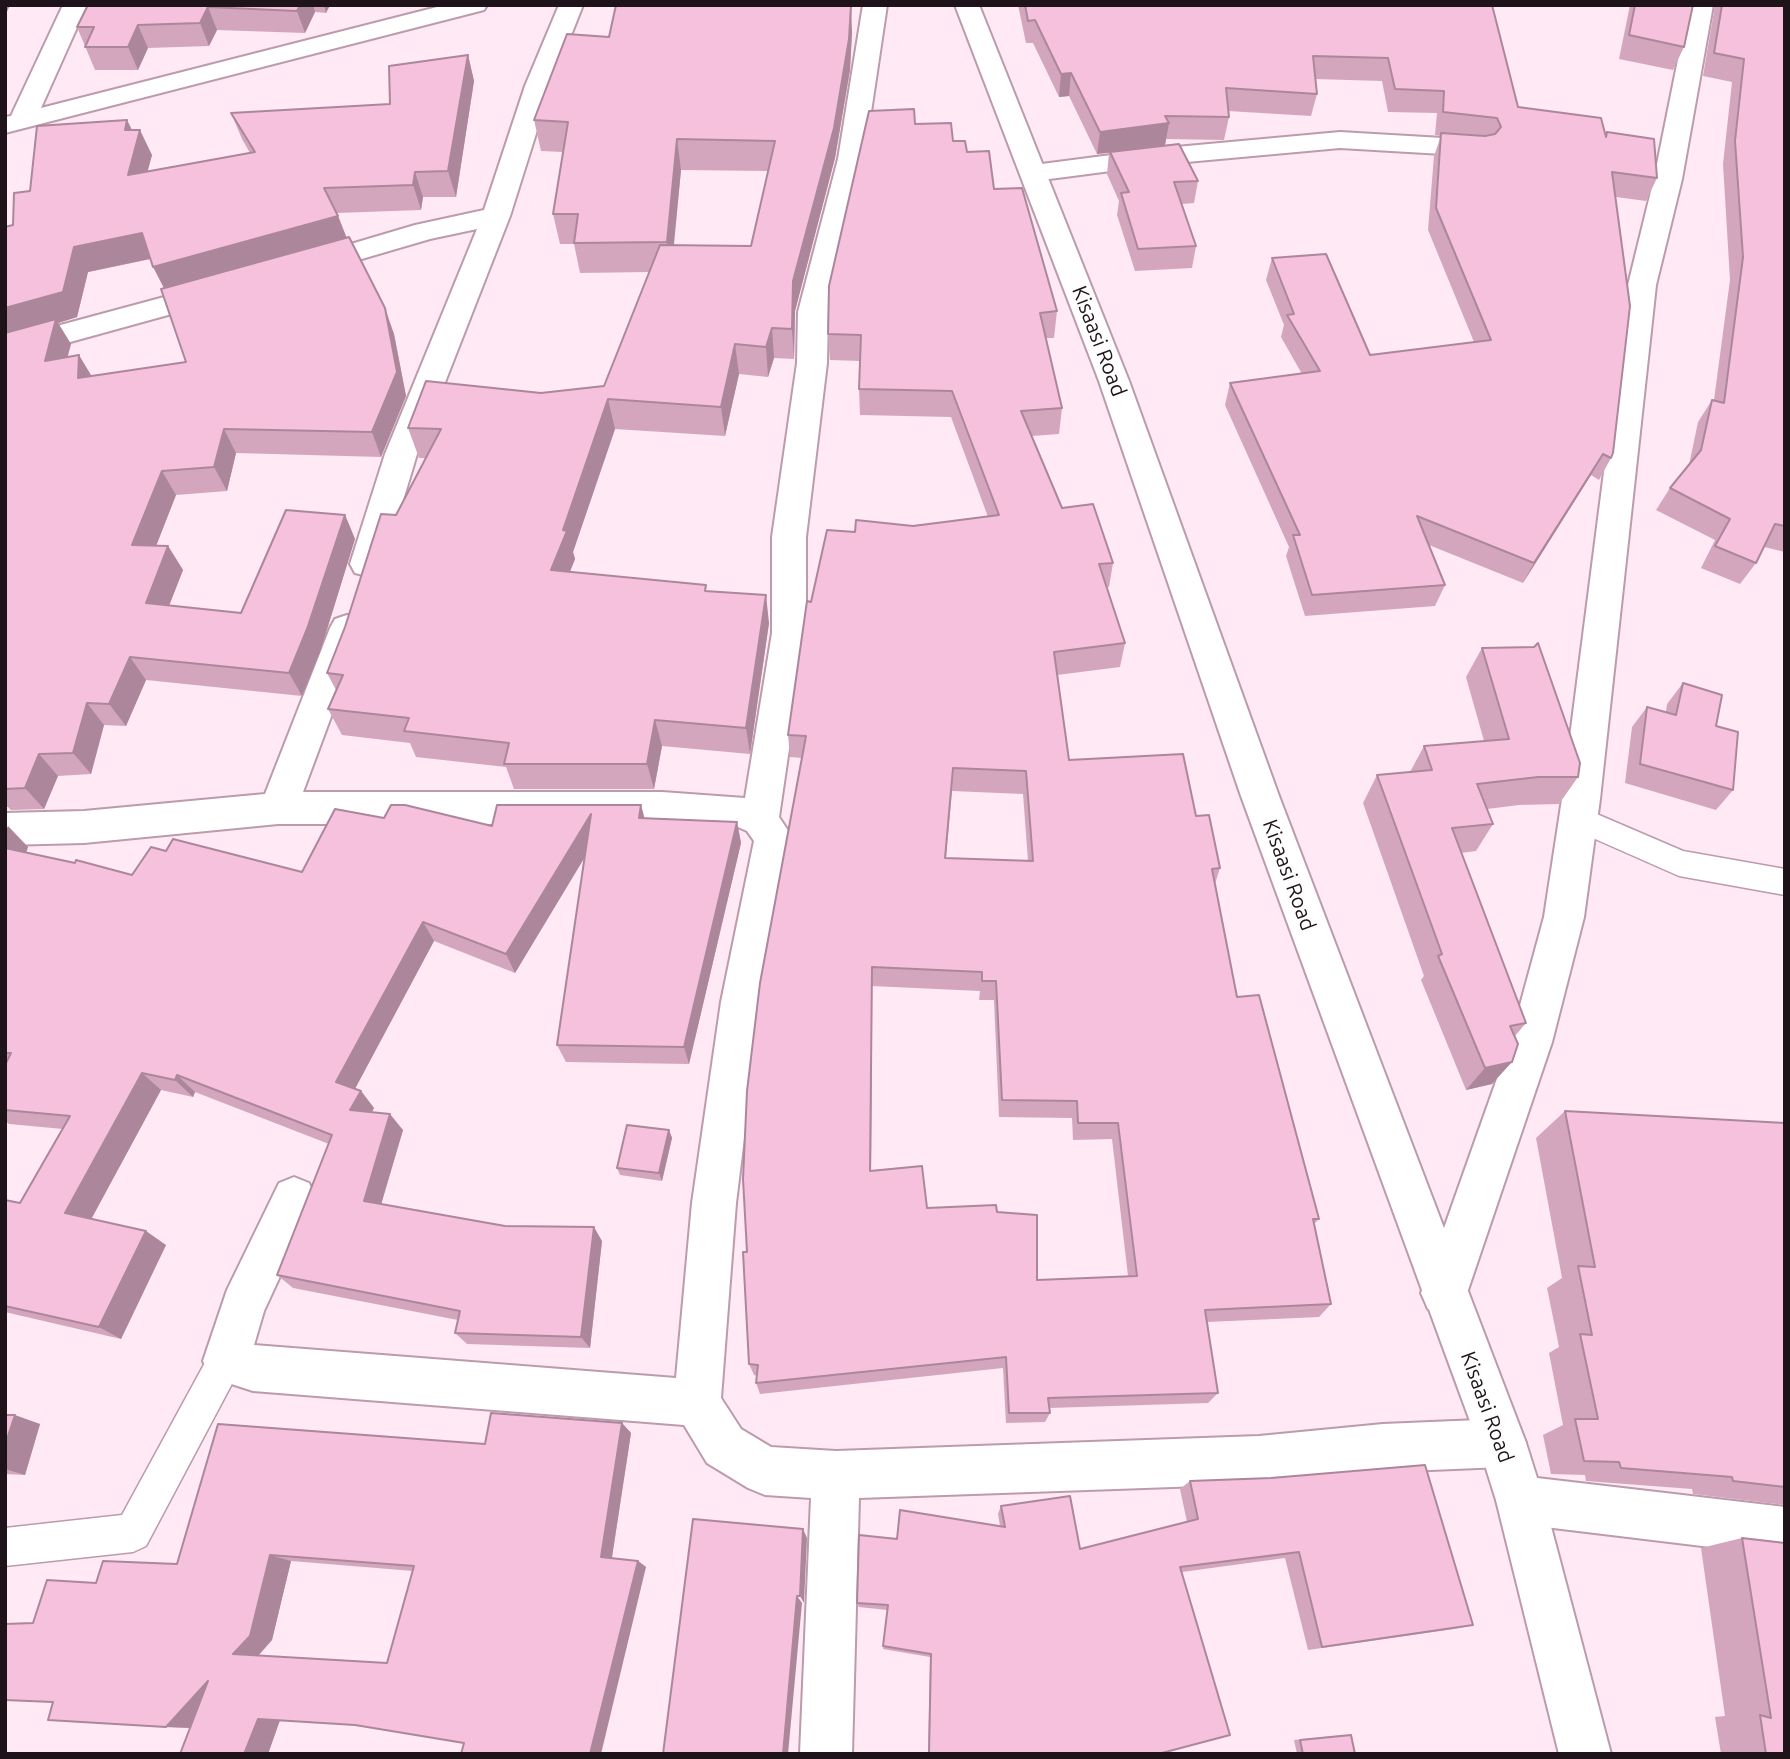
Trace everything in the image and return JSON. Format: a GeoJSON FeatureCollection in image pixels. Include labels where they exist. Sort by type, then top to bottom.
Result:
{"type":"FeatureCollection","features":[{"type":"Feature","properties":{"kind":"street"},"geometry":{"type":"LineString","coordinates":[[13,123],[75,5]]}},
{"type":"Feature","properties":{"kind":"street"},"geometry":{"type":"LineString","coordinates":[[13,123],[427,11],[475,5]]}},
{"type":"Feature","properties":{"kind":"street"},"geometry":{"type":"LineString","coordinates":[[278,808],[340,653],[401,454],[496,216],[538,86],[572,5]]}},
{"type":"Feature","properties":{"kind":"street"},"geometry":{"type":"LineString","coordinates":[[760,820],[789,633],[789,537],[812,363],[813,312],[851,159],[875,5]]}},
{"type":"Feature","properties":{"kind":"street","name":"Kisaasi Road"},"geometry":{"type":"LineString","coordinates":[[967,5],[1114,381],[1260,796],[1502,1443],[1520,1500],[1585,1754]]}},
{"type":"Feature","properties":{"kind":"street"},"geometry":{"type":"LineString","coordinates":[[1444,1293],[1531,1042],[1564,917],[1642,285],[1668,179],[1701,5]]}},
{"type":"Feature","properties":{"kind":"street"},"geometry":{"type":"LineString","coordinates":[[1034,173],[1165,156],[1340,140],[1477,148]]}},
{"type":"Feature","properties":{"kind":"street"},"geometry":{"type":"LineString","coordinates":[[283,273],[425,231],[496,216]]}},
{"type":"Feature","properties":{"kind":"street"},"geometry":{"type":"LineString","coordinates":[[5,350],[244,284]]}},
{"type":"Feature","properties":{"kind":"street"},"geometry":{"type":"LineString","coordinates":[[5,829],[84,827],[278,808],[662,808],[740,812],[760,820],[774,838],[741,1002],[713,1202],[697,1403],[724,1446],[765,1471],[836,1475],[1259,1460],[1383,1448],[1502,1443]]}},
{"type":"Feature","properties":{"kind":"street"},"geometry":{"type":"LineString","coordinates":[[294,1198],[243,1306],[226,1361],[253,1368],[697,1403]]}},
{"type":"Feature","properties":{"kind":"street"},"geometry":{"type":"LineString","coordinates":[[826,1754],[836,1475]]}},
{"type":"Feature","properties":{"kind":"street"},"geometry":{"type":"LineString","coordinates":[[1520,1500],[1785,1532]]}},
{"type":"Feature","properties":{"kind":"lane"},"geometry":{"type":"LineString","coordinates":[[1578,818],[1679,863],[1785,882]]}},
{"type":"Feature","properties":{"kind":"lane"},"geometry":{"type":"LineString","coordinates":[[5,1548],[133,1533],[226,1361]]}},
{"type":"Feature","properties":{"kind":"building"},"geometry":{"type":"Polygon","coordinates":[[[88,5],[300,5],[297,11],[208,7],[200,23],[138,25],[128,47],[85,47],[94,27],[77,27],[88,5]]]}},
{"type":"Feature","properties":{"kind":"building"},"geometry":{"type":"Polygon","coordinates":[[[616,5],[851,5],[849,39],[834,128],[793,281],[792,329],[772,328],[766,347],[735,344],[721,407],[608,399],[563,530],[567,531],[551,570],[706,585],[705,591],[766,595],[746,728],[655,720],[647,764],[504,764],[509,743],[404,731],[409,718],[328,709],[343,675],[327,673],[345,627],[381,514],[396,515],[441,429],[408,428],[426,381],[541,393],[604,386],[660,245],[751,246],[775,141],[677,139],[667,242],[574,243],[578,214],[553,214],[568,122],[534,120],[567,34],[609,37],[616,5]]]}},
{"type":"Feature","properties":{"kind":"building"},"geometry":{"type":"Polygon","coordinates":[[[1025,5],[1492,5],[1518,107],[1601,118],[1606,137],[1607,132],[1654,139],[1657,178],[1612,172],[1630,306],[1613,453],[1611,458],[1603,454],[1534,563],[1417,516],[1445,585],[1312,595],[1293,535],[1300,535],[1230,383],[1320,371],[1287,315],[1294,314],[1272,258],[1326,254],[1370,355],[1491,340],[1436,208],[1441,133],[1485,136],[1495,134],[1501,127],[1497,118],[1443,112],[1444,91],[1395,89],[1388,58],[1313,56],[1317,94],[1226,88],[1229,117],[1165,116],[1169,123],[1100,132],[1071,73],[1061,74],[1035,20],[1028,21],[1025,5]]]}},
{"type":"Feature","properties":{"kind":"building"},"geometry":{"type":"Polygon","coordinates":[[[1635,5],[1693,5],[1684,47],[1629,35],[1635,5]]]}},
{"type":"Feature","properties":{"kind":"building"},"geometry":{"type":"Polygon","coordinates":[[[1722,5],[1785,5],[1785,526],[1775,524],[1756,563],[1715,546],[1730,519],[1670,488],[1701,450],[1712,400],[1724,403],[1743,257],[1735,141],[1744,59],[1714,53],[1722,5]]]}},
{"type":"Feature","properties":{"kind":"building"},"geometry":{"type":"Polygon","coordinates":[[[468,55],[448,171],[415,172],[413,185],[324,188],[338,216],[153,267],[142,233],[74,247],[63,292],[5,308],[5,227],[13,225],[14,193],[30,191],[37,126],[127,120],[125,130],[140,130],[128,175],[255,152],[231,113],[390,104],[389,66],[468,55]]]}},
{"type":"Feature","properties":{"kind":"building"},"geometry":{"type":"Polygon","coordinates":[[[914,109],[915,124],[951,123],[953,141],[965,141],[967,152],[989,151],[994,189],[1022,188],[1057,311],[1040,313],[1062,408],[1021,411],[1062,508],[1093,504],[1113,563],[1099,564],[1125,643],[1054,652],[1069,760],[1183,754],[1196,816],[1209,815],[1220,868],[1212,869],[1237,997],[1259,995],[1319,1219],[1313,1219],[1331,1304],[1205,1310],[1218,1393],[1048,1398],[1050,1413],[1009,1413],[1006,1357],[756,1383],[758,1365],[749,1364],[743,1252],[747,1252],[743,1179],[747,1091],[760,983],[806,736],[788,735],[807,601],[811,602],[827,530],[855,532],[856,520],[913,526],[999,515],[952,391],[859,389],[861,335],[828,334],[829,286],[869,111],[914,109]],[[953,768],[945,858],[1033,861],[1026,771],[953,768]],[[872,967],[870,1171],[922,1166],[927,1208],[996,1205],[997,1212],[1037,1215],[1037,1280],[1137,1276],[1118,1123],[1078,1123],[1077,1101],[1002,1100],[996,981],[982,981],[982,972],[872,967]]]}},
{"type":"Feature","properties":{"kind":"building"},"geometry":{"type":"Polygon","coordinates":[[[1179,144],[1198,181],[1174,182],[1196,246],[1138,249],[1121,193],[1129,192],[1110,152],[1179,144]]]}},
{"type":"Feature","properties":{"kind":"building"},"geometry":{"type":"Polygon","coordinates":[[[349,237],[385,308],[397,372],[372,432],[224,429],[214,467],[162,471],[132,545],[168,546],[146,603],[241,613],[286,510],[345,515],[307,629],[289,673],[130,657],[109,704],[87,703],[73,753],[39,754],[25,788],[5,789],[5,333],[56,319],[45,361],[79,355],[78,378],[186,362],[161,289],[349,237]]]}},
{"type":"Feature","properties":{"kind":"building"},"geometry":{"type":"Polygon","coordinates":[[[1538,643],[1580,763],[1578,777],[1538,777],[1477,784],[1493,824],[1452,828],[1526,1023],[1510,1026],[1518,1044],[1512,1062],[1485,1068],[1438,956],[1442,954],[1377,775],[1432,770],[1424,746],[1509,739],[1482,648],[1534,647],[1538,643]]]}},
{"type":"Feature","properties":{"kind":"building"},"geometry":{"type":"Polygon","coordinates":[[[1683,683],[1722,695],[1716,726],[1738,732],[1733,790],[1640,764],[1647,707],[1676,715],[1683,683]]]}},
{"type":"Feature","properties":{"kind":"building"},"geometry":{"type":"Polygon","coordinates":[[[391,805],[405,805],[492,826],[497,805],[641,805],[639,818],[737,822],[684,1047],[557,1045],[591,814],[506,954],[423,922],[336,1082],[361,1091],[350,1110],[390,1114],[364,1201],[505,1226],[594,1227],[581,1337],[455,1333],[460,1311],[277,1275],[332,1135],[177,1075],[175,1080],[142,1073],[65,1213],[146,1231],[99,1327],[5,1306],[5,1200],[20,1203],[70,1116],[5,1110],[5,1065],[11,1053],[5,1053],[5,848],[75,863],[76,860],[132,875],[151,847],[166,851],[173,839],[302,872],[335,809],[384,818],[391,805]]]}},
{"type":"Feature","properties":{"kind":"building"},"geometry":{"type":"Polygon","coordinates":[[[1565,1111],[1785,1123],[1785,1487],[1733,1481],[1732,1477],[1621,1468],[1619,1462],[1584,1461],[1575,1419],[1598,1419],[1580,1334],[1592,1335],[1578,1266],[1595,1267],[1565,1111]]]}},
{"type":"Feature","properties":{"kind":"building"},"geometry":{"type":"Polygon","coordinates":[[[627,1125],[669,1130],[659,1173],[617,1168],[627,1125]]]}},
{"type":"Feature","properties":{"kind":"building"},"geometry":{"type":"Polygon","coordinates":[[[491,1413],[622,1423],[601,1557],[638,1561],[590,1754],[461,1754],[464,1743],[355,1725],[258,1719],[244,1754],[180,1754],[208,1681],[166,1727],[48,1720],[53,1702],[5,1700],[5,1624],[33,1623],[47,1580],[96,1583],[103,1561],[177,1564],[218,1424],[485,1444],[491,1413]],[[270,1555],[250,1636],[233,1654],[387,1663],[414,1566],[270,1555]]]}},
{"type":"Feature","properties":{"kind":"building"},"geometry":{"type":"Polygon","coordinates":[[[5,1415],[15,1415],[5,1445],[5,1415]]]}},
{"type":"Feature","properties":{"kind":"building"},"geometry":{"type":"Polygon","coordinates":[[[1425,1465],[1473,1625],[1322,1647],[1299,1552],[1180,1567],[1230,1735],[1158,1754],[929,1754],[931,1654],[883,1646],[888,1605],[857,1603],[859,1535],[897,1539],[900,1510],[1005,1527],[1001,1506],[1070,1496],[1080,1549],[1198,1519],[1190,1481],[1271,1478],[1425,1465]]]}},
{"type":"Feature","properties":{"kind":"building"},"geometry":{"type":"Polygon","coordinates":[[[693,1519],[803,1529],[800,1596],[797,1596],[783,1754],[663,1754],[693,1519]]]}},
{"type":"Feature","properties":{"kind":"building"},"geometry":{"type":"Polygon","coordinates":[[[1742,1538],[1785,1543],[1785,1754],[1766,1754],[1760,1715],[1771,1718],[1742,1538]]]}},
{"type":"Feature","properties":{"kind":"building"},"geometry":{"type":"Polygon","coordinates":[[[1351,1735],[1355,1754],[1303,1754],[1300,1740],[1351,1735]]]}}]}
